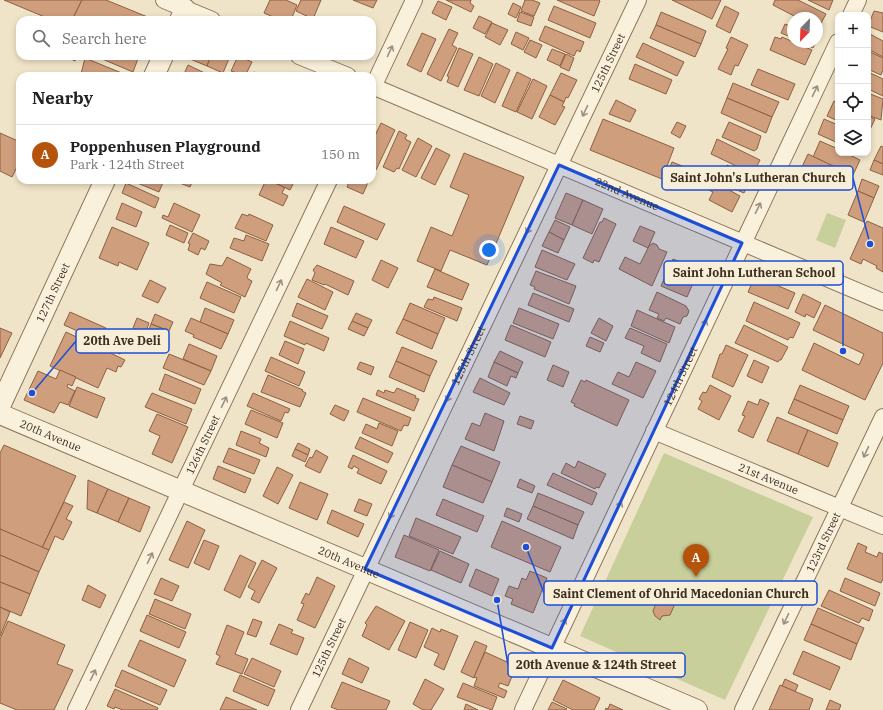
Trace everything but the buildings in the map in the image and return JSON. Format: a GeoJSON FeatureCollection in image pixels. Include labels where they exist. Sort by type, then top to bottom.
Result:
{"type":"FeatureCollection","features":[{"type":"Feature","properties":{"kind":"street"},"geometry":{"type":"LineString","coordinates":[[164,0],[201,16]]}},
{"type":"Feature","properties":{"kind":"street"},"geometry":{"type":"LineString","coordinates":[[376,79],[414,0]]}},
{"type":"Feature","properties":{"kind":"street","name":"125th Street"},"geometry":{"type":"LineString","coordinates":[[299,710],[638,0]]}},
{"type":"Feature","properties":{"kind":"street"},"geometry":{"type":"LineString","coordinates":[[852,12],[858,0]]}},
{"type":"Feature","properties":{"kind":"street","name":"124th Street"},"geometry":{"type":"LineString","coordinates":[[522,710],[835,48]]}},
{"type":"Feature","properties":{"kind":"street"},"geometry":{"type":"LineString","coordinates":[[156,72],[161,60]]}},
{"type":"Feature","properties":{"kind":"street"},"geometry":{"type":"LineString","coordinates":[[309,60],[338,72]]}},
{"type":"Feature","properties":{"kind":"street","name":"22nd Avenue"},"geometry":{"type":"LineString","coordinates":[[376,89],[883,302]]}},
{"type":"Feature","properties":{"kind":"street","name":"127th Street"},"geometry":{"type":"LineString","coordinates":[[0,406],[103,184]]}},
{"type":"Feature","properties":{"kind":"street","name":"126th Street"},"geometry":{"type":"LineString","coordinates":[[76,710],[182,491],[327,184]]}},
{"type":"Feature","properties":{"kind":"street","name":"20th Avenue"},"geometry":{"type":"LineString","coordinates":[[0,414],[697,710]]}},
{"type":"Feature","properties":{"kind":"street","name":"123rd Street"},"geometry":{"type":"LineString","coordinates":[[743,710],[883,417]]}},
{"type":"Feature","properties":{"kind":"street","name":"21st Avenue"},"geometry":{"type":"LineString","coordinates":[[654,431],[883,526]]}},
{"type":"Feature","properties":{"kind":"highlighted area"},"geometry":{"type":"Polygon","coordinates":[[[559,165],[742,243],[552,648],[365,569],[559,165]]]}},
{"type":"Feature","properties":{"kind":"green space"},"geometry":{"type":"Polygon","coordinates":[[[827,213],[846,220],[835,248],[816,240],[827,213]]]}},
{"type":"Feature","properties":{"kind":"green space"},"geometry":{"type":"Polygon","coordinates":[[[664,453],[813,517],[725,700],[580,636],[664,453]]]}},
{"type":"Feature","properties":{"kind":"place","name":"Saint John's Lutheran Church"},"geometry":{"type":"Point","coordinates":[870,244]}},
{"type":"Feature","properties":{"kind":"place","name":"Saint John Lutheran School"},"geometry":{"type":"Point","coordinates":[843,351]}},
{"type":"Feature","properties":{"kind":"place","name":"20th Ave Deli"},"geometry":{"type":"Point","coordinates":[32,393]}},
{"type":"Feature","properties":{"kind":"place","name":"Saint Clement of Ohrid Macedonian Church"},"geometry":{"type":"Point","coordinates":[526,547]}},
{"type":"Feature","properties":{"kind":"place","name":"Poppenhusen Playground"},"geometry":{"type":"Point","coordinates":[696,577]}},
{"type":"Feature","properties":{"kind":"place","name":"20th Avenue & 124th Street"},"geometry":{"type":"Point","coordinates":[497,600]}}]}
